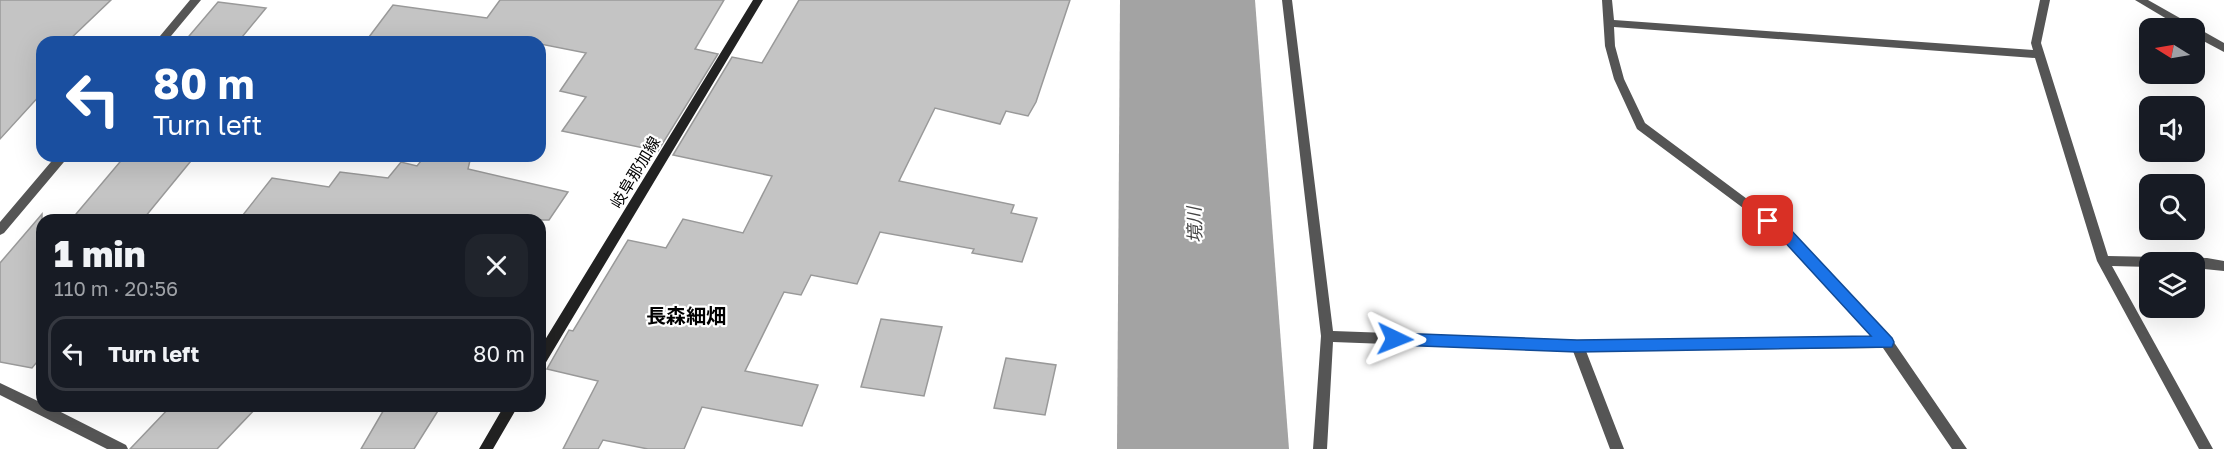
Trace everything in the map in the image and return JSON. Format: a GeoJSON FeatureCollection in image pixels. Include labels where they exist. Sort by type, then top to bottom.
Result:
{"type":"FeatureCollection","features":[{"type":"Feature","properties":{"kind":"main road","name":"岐阜那加線"},"geometry":{"type":"LineString","coordinates":[[546,350],[758,0]]}},
{"type":"Feature","properties":{"kind":"main road"},"geometry":{"type":"LineString","coordinates":[[486,449],[508,412]]}},
{"type":"Feature","properties":{"kind":"street"},"geometry":{"type":"LineString","coordinates":[[165,36],[196,0]]}},
{"type":"Feature","properties":{"kind":"street"},"geometry":{"type":"LineString","coordinates":[[1287,0],[1327,336],[1320,449]]}},
{"type":"Feature","properties":{"kind":"street"},"geometry":{"type":"LineString","coordinates":[[1607,0],[1610,46],[1619,79],[1641,126],[1786,234],[1886,342],[1960,449]]}},
{"type":"Feature","properties":{"kind":"street"},"geometry":{"type":"LineString","coordinates":[[2045,0],[2036,43],[2103,261],[2206,449]]}},
{"type":"Feature","properties":{"kind":"street"},"geometry":{"type":"LineString","coordinates":[[2140,0],[2172,18]]}},
{"type":"Feature","properties":{"kind":"street"},"geometry":{"type":"LineString","coordinates":[[1608,23],[2039,54]]}},
{"type":"Feature","properties":{"kind":"street"},"geometry":{"type":"LineString","coordinates":[[2205,37],[2224,48]]}},
{"type":"Feature","properties":{"kind":"street"},"geometry":{"type":"LineString","coordinates":[[0,230],[58,162]]}},
{"type":"Feature","properties":{"kind":"street"},"geometry":{"type":"LineString","coordinates":[[2103,261],[2207,263],[2224,266]]}},
{"type":"Feature","properties":{"kind":"street"},"geometry":{"type":"LineString","coordinates":[[1327,336],[1577,346],[1886,342]]}},
{"type":"Feature","properties":{"kind":"street"},"geometry":{"type":"LineString","coordinates":[[1577,346],[1617,449]]}},
{"type":"Feature","properties":{"kind":"street"},"geometry":{"type":"LineString","coordinates":[[0,389],[36,407]]}},
{"type":"Feature","properties":{"kind":"street"},"geometry":{"type":"LineString","coordinates":[[46,412],[121,449]]}},
{"type":"Feature","properties":{"kind":"water","name":"境川"},"geometry":{"type":"Polygon","coordinates":[[[1120,0],[1255,0],[1289,449],[1117,449],[1120,0]]]}},
{"type":"Feature","properties":{"kind":"building"},"geometry":{"type":"Polygon","coordinates":[[[0,0],[111,0],[73,36],[36,36],[36,100],[0,139],[0,0]]]}},
{"type":"Feature","properties":{"kind":"building"},"geometry":{"type":"Polygon","coordinates":[[[500,0],[724,0],[695,49],[718,54],[658,151],[562,131],[586,97],[560,91],[586,53],[546,45],[546,36],[370,36],[393,5],[487,18],[500,0]]]}},
{"type":"Feature","properties":{"kind":"building"},"geometry":{"type":"Polygon","coordinates":[[[799,0],[1070,0],[1036,102],[1028,116],[1006,111],[1000,124],[935,108],[899,181],[1014,205],[1011,213],[1037,218],[1022,262],[972,253],[974,249],[880,232],[857,284],[811,275],[801,295],[784,292],[745,371],[818,385],[802,426],[702,407],[684,449],[648,449],[603,440],[598,449],[563,449],[598,381],[547,369],[569,330],[573,331],[628,240],[666,248],[683,219],[743,233],[772,176],[673,155],[732,57],[762,63],[799,0]]]}},
{"type":"Feature","properties":{"kind":"building"},"geometry":{"type":"Polygon","coordinates":[[[218,2],[266,8],[243,36],[189,36],[218,2]]]}},
{"type":"Feature","properties":{"kind":"building"},"geometry":{"type":"Polygon","coordinates":[[[120,162],[190,162],[147,214],[76,214],[120,162]]]}},
{"type":"Feature","properties":{"kind":"building"},"geometry":{"type":"Polygon","coordinates":[[[401,162],[417,166],[420,162],[470,162],[468,169],[568,192],[549,220],[546,220],[546,214],[244,214],[272,178],[329,187],[340,172],[388,178],[401,162]]]}},
{"type":"Feature","properties":{"kind":"building"},"geometry":{"type":"Polygon","coordinates":[[[36,221],[36,363],[32,368],[0,362],[0,263],[36,221]]]}},
{"type":"Feature","properties":{"kind":"building"},"geometry":{"type":"Polygon","coordinates":[[[881,319],[942,327],[924,396],[861,387],[881,319]]]}},
{"type":"Feature","properties":{"kind":"building"},"geometry":{"type":"Polygon","coordinates":[[[1006,358],[1056,365],[1045,415],[994,408],[1006,358]]]}},
{"type":"Feature","properties":{"kind":"building"},"geometry":{"type":"Polygon","coordinates":[[[165,412],[252,412],[217,449],[130,449],[165,412]]]}},
{"type":"Feature","properties":{"kind":"building"},"geometry":{"type":"Polygon","coordinates":[[[383,412],[437,412],[414,449],[361,449],[383,412]]]}},
{"type":"Feature","properties":{"kind":"district","name":"長森細畑"},"geometry":{"type":"Point","coordinates":[686,315]}},
{"type":"Feature","properties":{"kind":"route"},"geometry":{"type":"LineString","coordinates":[[1395,339],[1577,346],[1886,342],[1786,234],[1768,221]]}}]}
